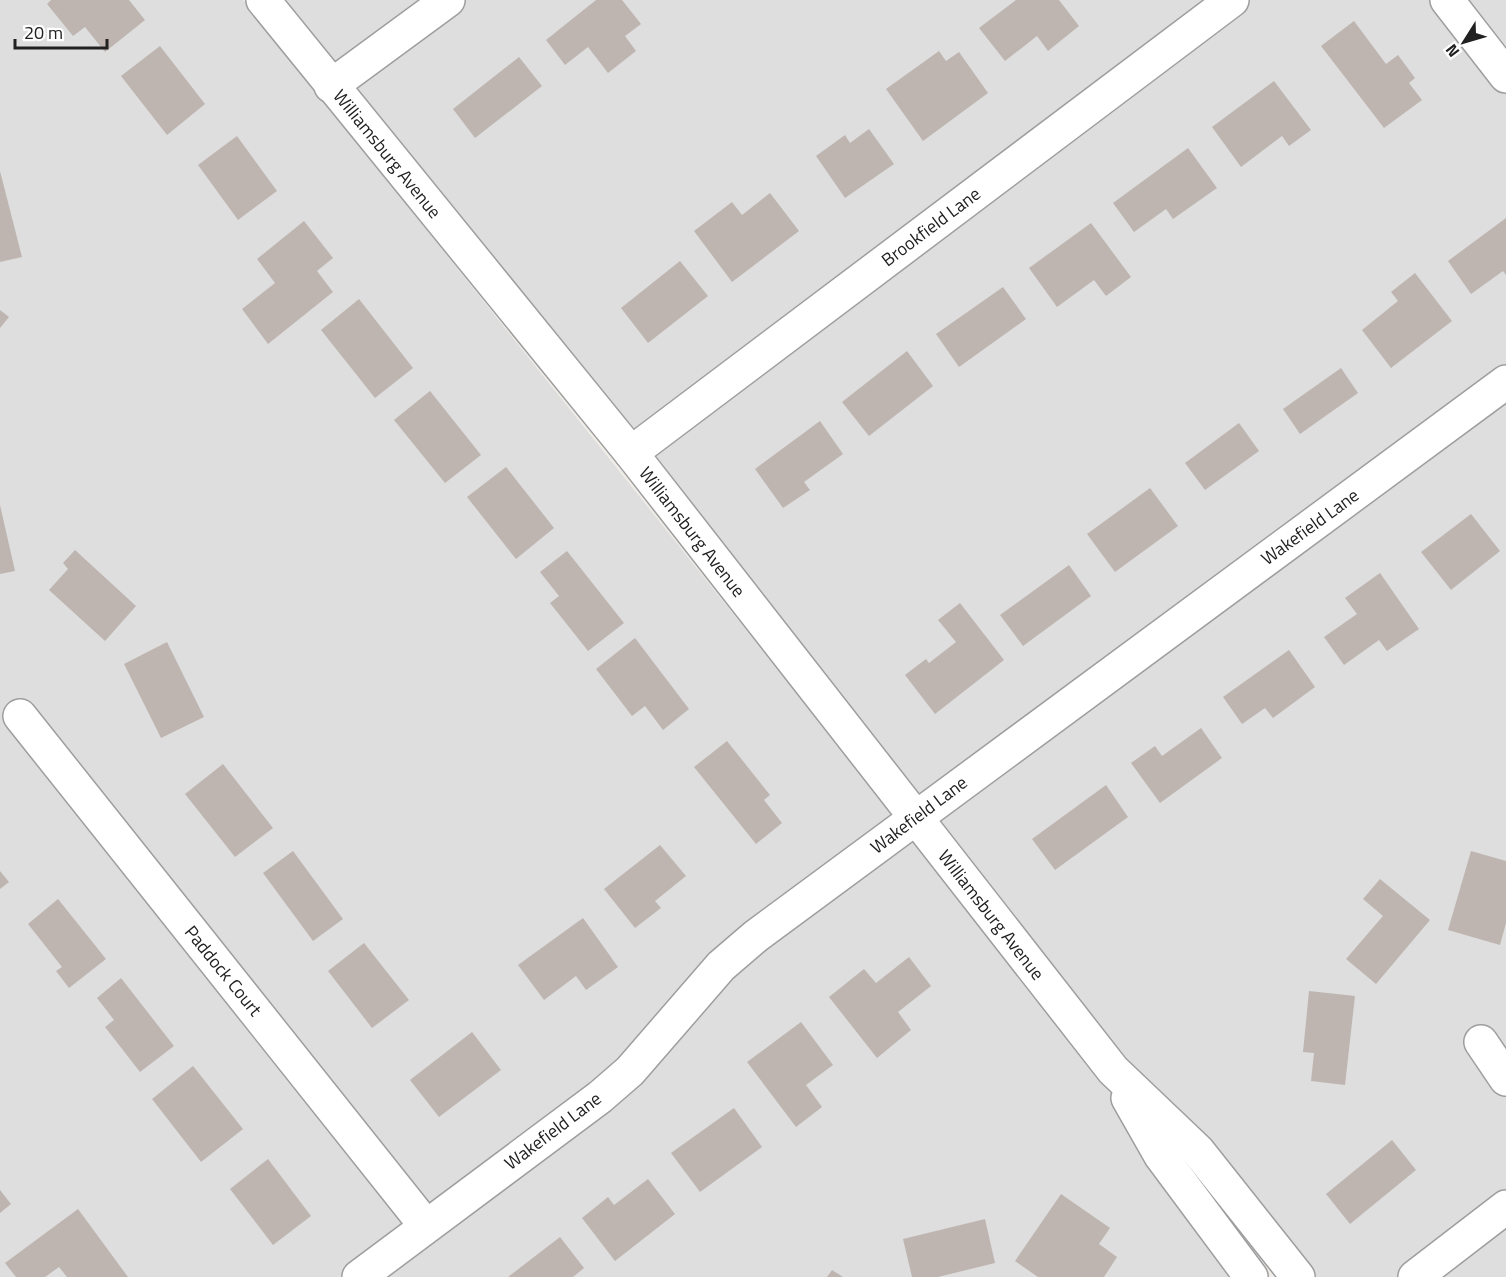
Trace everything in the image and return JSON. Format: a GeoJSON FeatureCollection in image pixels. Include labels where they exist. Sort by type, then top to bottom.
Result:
{"type":"FeatureCollection","features":[{"type":"Feature","properties":{"kind":"street","name":"Williamsburg Avenue"},"geometry":{"type":"LineString","coordinates":[[263,0],[631,453],[1113,1070],[1198,1150],[1298,1277]]}},
{"type":"Feature","properties":{"kind":"street"},"geometry":{"type":"LineString","coordinates":[[331,86],[448,0]]}},
{"type":"Feature","properties":{"kind":"street","name":"Brookfield Lane"},"geometry":{"type":"LineString","coordinates":[[631,453],[1232,0]]}},
{"type":"Feature","properties":{"kind":"street"},"geometry":{"type":"LineString","coordinates":[[1447,0],[1506,76]]}},
{"type":"Feature","properties":{"kind":"street","name":"Wakefield Lane"},"geometry":{"type":"LineString","coordinates":[[359,1277],[600,1097],[630,1071],[721,966],[756,936],[1506,382]]}},
{"type":"Feature","properties":{"kind":"street","name":"Paddock Court"},"geometry":{"type":"LineString","coordinates":[[20,716],[426,1226]]}},
{"type":"Feature","properties":{"kind":"street"},"geometry":{"type":"LineString","coordinates":[[1481,1042],[1506,1079]]}},
{"type":"Feature","properties":{"kind":"street","name":"Williamsburg Avenue"},"geometry":{"type":"LineString","coordinates":[[1113,1070],[1161,1156],[1251,1277]]}},
{"type":"Feature","properties":{"kind":"street"},"geometry":{"type":"LineString","coordinates":[[1415,1277],[1506,1207]]}},
{"type":"Feature","properties":{"kind":"shaded area"},"geometry":{"type":"Polygon","coordinates":[[[0,0],[243,0],[1087,1057],[1241,1277],[0,1277],[0,0]]]}},
{"type":"Feature","properties":{"kind":"shaded area"},"geometry":{"type":"Polygon","coordinates":[[[271,0],[1506,0],[1506,1277],[1313,1277],[1116,1058],[271,0]]]}},
{"type":"Feature","properties":{"kind":"building"},"geometry":{"type":"Polygon","coordinates":[[[51,0],[129,0],[145,20],[105,52],[85,27],[73,36],[47,4],[51,0]]]}},
{"type":"Feature","properties":{"kind":"building"},"geometry":{"type":"Polygon","coordinates":[[[596,0],[622,0],[641,24],[625,36],[636,51],[608,73],[588,47],[565,65],[546,40],[596,0]]]}},
{"type":"Feature","properties":{"kind":"building"},"geometry":{"type":"Polygon","coordinates":[[[1016,0],[1059,0],[1079,26],[1048,51],[1037,36],[1005,61],[979,28],[1016,0]]]}},
{"type":"Feature","properties":{"kind":"building"},"geometry":{"type":"Polygon","coordinates":[[[1354,21],[1386,64],[1398,55],[1415,78],[1409,83],[1422,100],[1384,128],[1321,46],[1354,21]]]}},
{"type":"Feature","properties":{"kind":"building"},"geometry":{"type":"Polygon","coordinates":[[[160,46],[205,104],[167,135],[121,76],[160,46]]]}},
{"type":"Feature","properties":{"kind":"building"},"geometry":{"type":"Polygon","coordinates":[[[939,51],[946,61],[959,52],[988,93],[923,141],[886,89],[939,51]]]}},
{"type":"Feature","properties":{"kind":"building"},"geometry":{"type":"Polygon","coordinates":[[[519,57],[542,86],[475,138],[453,109],[519,57]]]}},
{"type":"Feature","properties":{"kind":"building"},"geometry":{"type":"Polygon","coordinates":[[[1274,81],[1311,130],[1289,146],[1282,136],[1241,167],[1212,127],[1274,81]]]}},
{"type":"Feature","properties":{"kind":"building"},"geometry":{"type":"Polygon","coordinates":[[[869,129],[894,164],[845,198],[816,156],[845,135],[850,143],[869,129]]]}},
{"type":"Feature","properties":{"kind":"building"},"geometry":{"type":"Polygon","coordinates":[[[237,136],[277,191],[238,220],[198,165],[237,136]]]}},
{"type":"Feature","properties":{"kind":"building"},"geometry":{"type":"Polygon","coordinates":[[[1188,148],[1217,188],[1173,219],[1166,209],[1134,232],[1113,203],[1188,148]]]}},
{"type":"Feature","properties":{"kind":"building"},"geometry":{"type":"Polygon","coordinates":[[[0,171],[22,257],[0,262],[0,171]]]}},
{"type":"Feature","properties":{"kind":"building"},"geometry":{"type":"Polygon","coordinates":[[[770,193],[799,231],[732,282],[694,231],[732,202],[742,215],[770,193]]]}},
{"type":"Feature","properties":{"kind":"building"},"geometry":{"type":"Polygon","coordinates":[[[1506,218],[1506,275],[1503,271],[1471,294],[1448,261],[1506,218]]]}},
{"type":"Feature","properties":{"kind":"building"},"geometry":{"type":"Polygon","coordinates":[[[304,221],[333,258],[317,271],[333,292],[268,344],[242,309],[275,283],[257,259],[304,221]]]}},
{"type":"Feature","properties":{"kind":"building"},"geometry":{"type":"Polygon","coordinates":[[[1091,223],[1131,277],[1106,296],[1094,280],[1057,307],[1029,268],[1091,223]]]}},
{"type":"Feature","properties":{"kind":"building"},"geometry":{"type":"Polygon","coordinates":[[[680,261],[708,296],[648,343],[621,308],[680,261]]]}},
{"type":"Feature","properties":{"kind":"building"},"geometry":{"type":"Polygon","coordinates":[[[1415,273],[1452,321],[1391,368],[1362,330],[1398,301],[1391,292],[1415,273]]]}},
{"type":"Feature","properties":{"kind":"building"},"geometry":{"type":"Polygon","coordinates":[[[1003,287],[1026,319],[959,367],[936,334],[1003,287]]]}},
{"type":"Feature","properties":{"kind":"building"},"geometry":{"type":"Polygon","coordinates":[[[359,299],[413,368],[375,398],[321,330],[359,299]]]}},
{"type":"Feature","properties":{"kind":"building"},"geometry":{"type":"Polygon","coordinates":[[[0,310],[9,317],[0,328],[0,310]]]}},
{"type":"Feature","properties":{"kind":"building"},"geometry":{"type":"Polygon","coordinates":[[[907,351],[933,386],[869,436],[842,402],[907,351]]]}},
{"type":"Feature","properties":{"kind":"building"},"geometry":{"type":"Polygon","coordinates":[[[1341,368],[1358,393],[1300,434],[1283,409],[1341,368]]]}},
{"type":"Feature","properties":{"kind":"building"},"geometry":{"type":"Polygon","coordinates":[[[430,391],[481,455],[445,483],[394,420],[430,391]]]}},
{"type":"Feature","properties":{"kind":"building"},"geometry":{"type":"Polygon","coordinates":[[[820,421],[843,454],[804,482],[810,490],[783,508],[755,469],[820,421]]]}},
{"type":"Feature","properties":{"kind":"building"},"geometry":{"type":"Polygon","coordinates":[[[1239,423],[1259,451],[1205,490],[1185,463],[1239,423]]]}},
{"type":"Feature","properties":{"kind":"building"},"geometry":{"type":"Polygon","coordinates":[[[506,467],[554,528],[516,559],[467,497],[506,467]]]}},
{"type":"Feature","properties":{"kind":"building"},"geometry":{"type":"Polygon","coordinates":[[[1150,488],[1178,526],[1115,572],[1087,534],[1150,488]]]}},
{"type":"Feature","properties":{"kind":"building"},"geometry":{"type":"Polygon","coordinates":[[[0,505],[15,571],[0,574],[0,505]]]}},
{"type":"Feature","properties":{"kind":"building"},"geometry":{"type":"Polygon","coordinates":[[[1471,514],[1500,551],[1451,590],[1421,552],[1471,514]]]}},
{"type":"Feature","properties":{"kind":"building"},"geometry":{"type":"Polygon","coordinates":[[[75,550],[136,606],[105,641],[49,590],[68,569],[63,563],[75,550]]]}},
{"type":"Feature","properties":{"kind":"building"},"geometry":{"type":"Polygon","coordinates":[[[567,551],[624,623],[588,651],[550,603],[559,596],[540,572],[567,551]]]}},
{"type":"Feature","properties":{"kind":"building"},"geometry":{"type":"Polygon","coordinates":[[[1069,565],[1091,596],[1023,646],[1000,615],[1069,565]]]}},
{"type":"Feature","properties":{"kind":"building"},"geometry":{"type":"Polygon","coordinates":[[[1380,573],[1419,629],[1387,651],[1379,640],[1344,665],[1324,637],[1357,614],[1345,598],[1380,573]]]}},
{"type":"Feature","properties":{"kind":"building"},"geometry":{"type":"Polygon","coordinates":[[[960,603],[1004,660],[935,714],[905,675],[926,659],[929,663],[956,642],[938,620],[960,603]]]}},
{"type":"Feature","properties":{"kind":"building"},"geometry":{"type":"Polygon","coordinates":[[[635,638],[689,709],[663,730],[645,706],[632,716],[596,669],[635,638]]]}},
{"type":"Feature","properties":{"kind":"building"},"geometry":{"type":"Polygon","coordinates":[[[167,642],[204,717],[161,738],[124,664],[167,642]]]}},
{"type":"Feature","properties":{"kind":"building"},"geometry":{"type":"Polygon","coordinates":[[[1289,650],[1315,687],[1273,718],[1265,708],[1242,724],[1223,697],[1289,650]]]}},
{"type":"Feature","properties":{"kind":"building"},"geometry":{"type":"Polygon","coordinates":[[[1201,728],[1222,758],[1160,803],[1131,763],[1155,746],[1162,756],[1201,728]]]}},
{"type":"Feature","properties":{"kind":"building"},"geometry":{"type":"Polygon","coordinates":[[[727,741],[770,795],[764,800],[782,823],[756,844],[694,767],[727,741]]]}},
{"type":"Feature","properties":{"kind":"building"},"geometry":{"type":"Polygon","coordinates":[[[223,764],[273,828],[235,857],[185,794],[223,764]]]}},
{"type":"Feature","properties":{"kind":"building"},"geometry":{"type":"Polygon","coordinates":[[[1106,785],[1128,817],[1055,870],[1032,839],[1106,785]]]}},
{"type":"Feature","properties":{"kind":"building"},"geometry":{"type":"Polygon","coordinates":[[[660,845],[686,876],[655,901],[661,908],[635,928],[604,889],[660,845]]]}},
{"type":"Feature","properties":{"kind":"building"},"geometry":{"type":"Polygon","coordinates":[[[293,851],[343,919],[313,941],[263,873],[293,851]]]}},
{"type":"Feature","properties":{"kind":"building"},"geometry":{"type":"Polygon","coordinates":[[[1471,851],[1506,861],[1506,923],[1500,945],[1448,930],[1471,851]]]}},
{"type":"Feature","properties":{"kind":"building"},"geometry":{"type":"Polygon","coordinates":[[[0,871],[9,882],[0,889],[0,871]]]}},
{"type":"Feature","properties":{"kind":"building"},"geometry":{"type":"Polygon","coordinates":[[[1380,879],[1430,920],[1376,984],[1346,959],[1383,916],[1363,899],[1380,879]]]}},
{"type":"Feature","properties":{"kind":"building"},"geometry":{"type":"Polygon","coordinates":[[[58,899],[106,959],[69,988],[56,971],[62,967],[28,924],[58,899]]]}},
{"type":"Feature","properties":{"kind":"building"},"geometry":{"type":"Polygon","coordinates":[[[583,918],[618,967],[586,990],[576,976],[544,1000],[518,965],[583,918]]]}},
{"type":"Feature","properties":{"kind":"building"},"geometry":{"type":"Polygon","coordinates":[[[364,943],[409,1000],[372,1028],[328,971],[364,943]]]}},
{"type":"Feature","properties":{"kind":"building"},"geometry":{"type":"Polygon","coordinates":[[[909,957],[931,986],[898,1012],[911,1030],[877,1058],[829,997],[864,969],[876,983],[909,957]]]}},
{"type":"Feature","properties":{"kind":"building"},"geometry":{"type":"Polygon","coordinates":[[[121,978],[174,1046],[140,1072],[105,1027],[114,1020],[97,998],[121,978]]]}},
{"type":"Feature","properties":{"kind":"building"},"geometry":{"type":"Polygon","coordinates":[[[1309,991],[1355,996],[1345,1085],[1311,1081],[1314,1053],[1303,1052],[1309,991]]]}},
{"type":"Feature","properties":{"kind":"building"},"geometry":{"type":"Polygon","coordinates":[[[801,1022],[833,1065],[806,1085],[822,1107],[796,1127],[747,1062],[801,1022]]]}},
{"type":"Feature","properties":{"kind":"building"},"geometry":{"type":"Polygon","coordinates":[[[472,1032],[501,1070],[439,1117],[410,1080],[472,1032]]]}},
{"type":"Feature","properties":{"kind":"building"},"geometry":{"type":"Polygon","coordinates":[[[193,1066],[243,1129],[201,1162],[152,1099],[193,1066]]]}},
{"type":"Feature","properties":{"kind":"building"},"geometry":{"type":"Polygon","coordinates":[[[734,1108],[762,1147],[700,1192],[671,1153],[734,1108]]]}},
{"type":"Feature","properties":{"kind":"building"},"geometry":{"type":"Polygon","coordinates":[[[1392,1140],[1416,1170],[1350,1224],[1326,1194],[1392,1140]]]}},
{"type":"Feature","properties":{"kind":"building"},"geometry":{"type":"Polygon","coordinates":[[[268,1159],[311,1216],[273,1245],[230,1189],[268,1159]]]}},
{"type":"Feature","properties":{"kind":"building"},"geometry":{"type":"Polygon","coordinates":[[[648,1179],[675,1214],[615,1261],[582,1218],[608,1197],[614,1205],[648,1179]]]}},
{"type":"Feature","properties":{"kind":"building"},"geometry":{"type":"Polygon","coordinates":[[[0,1190],[11,1204],[0,1213],[0,1190]]]}},
{"type":"Feature","properties":{"kind":"building"},"geometry":{"type":"Polygon","coordinates":[[[1061,1194],[1110,1228],[1099,1244],[1117,1257],[1104,1277],[1038,1277],[1015,1261],[1061,1194]]]}},
{"type":"Feature","properties":{"kind":"building"},"geometry":{"type":"Polygon","coordinates":[[[78,1209],[128,1277],[67,1277],[59,1267],[45,1277],[16,1277],[5,1263],[78,1209]]]}},
{"type":"Feature","properties":{"kind":"building"},"geometry":{"type":"Polygon","coordinates":[[[985,1219],[995,1263],[938,1277],[912,1277],[903,1239],[985,1219]]]}},
{"type":"Feature","properties":{"kind":"building"},"geometry":{"type":"Polygon","coordinates":[[[560,1237],[584,1268],[573,1277],[508,1277],[560,1237]]]}},
{"type":"Feature","properties":{"kind":"building"},"geometry":{"type":"Polygon","coordinates":[[[832,1270],[843,1277],[827,1277],[832,1270]]]}}]}
